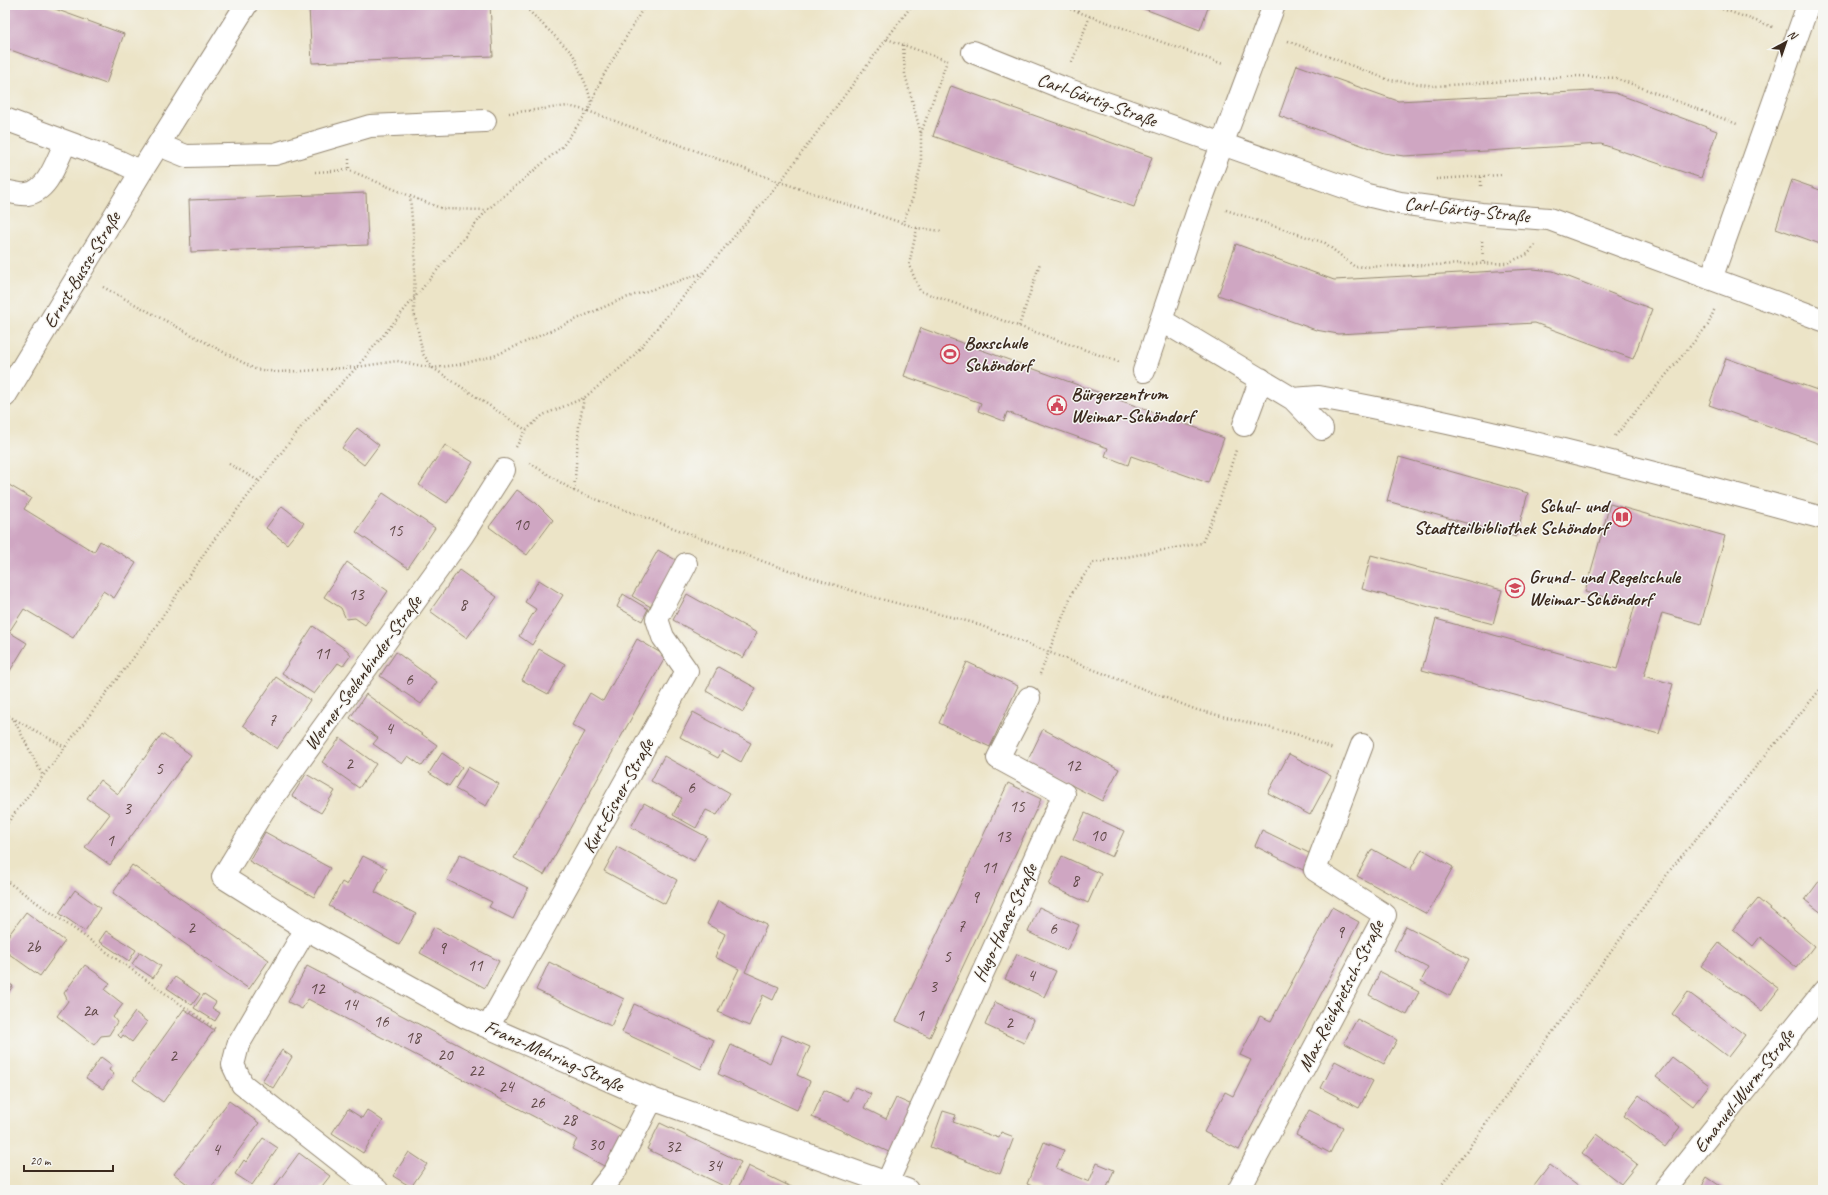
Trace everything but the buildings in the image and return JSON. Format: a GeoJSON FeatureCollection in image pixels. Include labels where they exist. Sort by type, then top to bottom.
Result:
{"type":"FeatureCollection","features":[{"type":"Feature","properties":{"kind":"street","name":"Ernst-Busse-Straße"},"geometry":{"type":"LineString","coordinates":[[5,396],[141,172],[246,5]]}},
{"type":"Feature","properties":{"kind":"street"},"geometry":{"type":"LineString","coordinates":[[1144,371],[1201,201],[1274,5]]}},
{"type":"Feature","properties":{"kind":"street"},"geometry":{"type":"LineString","coordinates":[[1718,281],[1762,133],[1808,5]]}},
{"type":"Feature","properties":{"kind":"street","name":"Carl-Gärtig-Straße"},"geometry":{"type":"LineString","coordinates":[[973,52],[1063,88],[1367,195],[1400,203],[1481,214],[1549,219],[1823,320]]}},
{"type":"Feature","properties":{"kind":"street"},"geometry":{"type":"LineString","coordinates":[[5,119],[118,161],[141,172]]}},
{"type":"Feature","properties":{"kind":"street"},"geometry":{"type":"LineString","coordinates":[[159,145],[186,156],[275,154],[370,126],[484,120]]}},
{"type":"Feature","properties":{"kind":"street"},"geometry":{"type":"LineString","coordinates":[[5,191],[26,194],[40,189],[49,176],[66,142]]}},
{"type":"Feature","properties":{"kind":"street"},"geometry":{"type":"LineString","coordinates":[[1161,320],[1293,398],[1322,429]]}},
{"type":"Feature","properties":{"kind":"street"},"geometry":{"type":"LineString","coordinates":[[1244,425],[1261,379]]}},
{"type":"Feature","properties":{"kind":"street"},"geometry":{"type":"LineString","coordinates":[[1293,398],[1326,399],[1500,434],[1823,518]]}},
{"type":"Feature","properties":{"kind":"street","name":"Werner-Seelenbinder-Straße"},"geometry":{"type":"LineString","coordinates":[[223,876],[263,811],[462,536],[504,470]]}},
{"type":"Feature","properties":{"kind":"street","name":"Kurt-Eisner-Straße"},"geometry":{"type":"LineString","coordinates":[[488,1027],[688,671],[663,637],[657,619],[686,564]]}},
{"type":"Feature","properties":{"kind":"street","name":"Hugo-Haase-Straße"},"geometry":{"type":"LineString","coordinates":[[887,1183],[1064,794],[998,758],[1029,698]]}},
{"type":"Feature","properties":{"kind":"street","name":"Max-Reichpietsch-Straße"},"geometry":{"type":"LineString","coordinates":[[1239,1190],[1385,915],[1315,870],[1360,752]]}},
{"type":"Feature","properties":{"kind":"street","name":"Franz-Mehring-Straße"},"geometry":{"type":"LineString","coordinates":[[223,876],[306,929],[465,1017],[652,1099],[907,1190]]}},
{"type":"Feature","properties":{"kind":"street"},"geometry":{"type":"LineString","coordinates":[[306,929],[238,1046],[233,1065],[242,1084],[377,1190]]}},
{"type":"Feature","properties":{"kind":"street","name":"Emanuel-Wurm-Straße"},"geometry":{"type":"LineString","coordinates":[[1665,1190],[1820,1000]]}},
{"type":"Feature","properties":{"kind":"street"},"geometry":{"type":"LineString","coordinates":[[600,1190],[615,1171],[652,1099]]}},
{"type":"Feature","properties":{"kind":"path"},"geometry":{"type":"LineString","coordinates":[[523,5],[573,54],[588,90],[591,102]]}},
{"type":"Feature","properties":{"kind":"path"},"geometry":{"type":"LineString","coordinates":[[5,826],[146,641],[187,578],[259,481],[306,422],[357,367],[487,210],[562,147],[588,111],[602,78],[645,5]]}},
{"type":"Feature","properties":{"kind":"path"},"geometry":{"type":"LineString","coordinates":[[410,196],[415,255],[414,312],[423,354],[433,368],[526,430],[543,415],[584,398],[630,360],[780,182],[912,5]]}},
{"type":"Feature","properties":{"kind":"path"},"geometry":{"type":"LineString","coordinates":[[1059,5],[1248,73]]}},
{"type":"Feature","properties":{"kind":"path"},"geometry":{"type":"LineString","coordinates":[[1711,5],[1797,36]]}},
{"type":"Feature","properties":{"kind":"path"},"geometry":{"type":"LineString","coordinates":[[1078,46],[1090,16]]}},
{"type":"Feature","properties":{"kind":"path"},"geometry":{"type":"LineString","coordinates":[[1264,31],[1390,80],[1436,86],[1578,76],[1616,78],[1762,133]]}},
{"type":"Feature","properties":{"kind":"path"},"geometry":{"type":"LineString","coordinates":[[887,40],[967,68],[973,52]]}},
{"type":"Feature","properties":{"kind":"path"},"geometry":{"type":"LineString","coordinates":[[903,45],[905,74],[921,134],[921,165],[913,197],[903,223]]}},
{"type":"Feature","properties":{"kind":"path"},"geometry":{"type":"LineString","coordinates":[[921,134],[947,61]]}},
{"type":"Feature","properties":{"kind":"path"},"geometry":{"type":"LineString","coordinates":[[484,120],[498,114],[568,106],[588,111],[780,182],[917,228],[942,231]]}},
{"type":"Feature","properties":{"kind":"path"},"geometry":{"type":"LineString","coordinates":[[313,172],[349,170],[443,209],[487,210]]}},
{"type":"Feature","properties":{"kind":"path"},"geometry":{"type":"LineString","coordinates":[[1201,201],[1325,242],[1355,267],[1507,263],[1528,254],[1543,235],[1549,219]]}},
{"type":"Feature","properties":{"kind":"path"},"geometry":{"type":"LineString","coordinates":[[917,228],[909,265],[920,291],[1144,371]]}},
{"type":"Feature","properties":{"kind":"path"},"geometry":{"type":"LineString","coordinates":[[1019,326],[1040,263]]}},
{"type":"Feature","properties":{"kind":"path"},"geometry":{"type":"LineString","coordinates":[[80,274],[255,369],[277,372],[357,367],[397,361],[433,368],[457,365],[494,356],[622,299],[704,273]]}},
{"type":"Feature","properties":{"kind":"path"},"geometry":{"type":"LineString","coordinates":[[1612,440],[1708,325],[1718,281]]}},
{"type":"Feature","properties":{"kind":"path"},"geometry":{"type":"LineString","coordinates":[[574,491],[579,426],[584,398]]}},
{"type":"Feature","properties":{"kind":"path"},"geometry":{"type":"LineString","coordinates":[[1050,653],[1074,591],[1093,563],[1202,543],[1218,506],[1244,425]]}},
{"type":"Feature","properties":{"kind":"path"},"geometry":{"type":"LineString","coordinates":[[517,446],[521,452]]}},
{"type":"Feature","properties":{"kind":"path"},"geometry":{"type":"LineString","coordinates":[[526,458],[530,464],[574,491],[773,565],[870,596],[974,623],[1197,710],[1299,735],[1360,752]]}},
{"type":"Feature","properties":{"kind":"path"},"geometry":{"type":"LineString","coordinates":[[229,464],[259,481]]}},
{"type":"Feature","properties":{"kind":"path"},"geometry":{"type":"LineString","coordinates":[[1438,1190],[1671,869],[1823,686]]}},
{"type":"Feature","properties":{"kind":"path"},"geometry":{"type":"LineString","coordinates":[[5,714],[65,747]]}},
{"type":"Feature","properties":{"kind":"path"},"geometry":{"type":"LineString","coordinates":[[14,720],[43,776]]}},
{"type":"Feature","properties":{"kind":"path"},"geometry":{"type":"LineString","coordinates":[[5,880],[238,1046]]}},
{"type":"Feature","properties":{"kind":"place","name":"Boxschule Schöndorf"},"geometry":{"type":"Point","coordinates":[950,354]}},
{"type":"Feature","properties":{"kind":"place","name":"Bürgerzentrum Weimar-Schöndorf"},"geometry":{"type":"Point","coordinates":[1057,405]}},
{"type":"Feature","properties":{"kind":"place","name":"Schul- und Stadtteilbibliothek Schöndorf"},"geometry":{"type":"Point","coordinates":[1622,517]}},
{"type":"Feature","properties":{"kind":"place","name":"Grund- und Regelschule Weimar-Schöndorf"},"geometry":{"type":"Point","coordinates":[1515,588]}}]}
